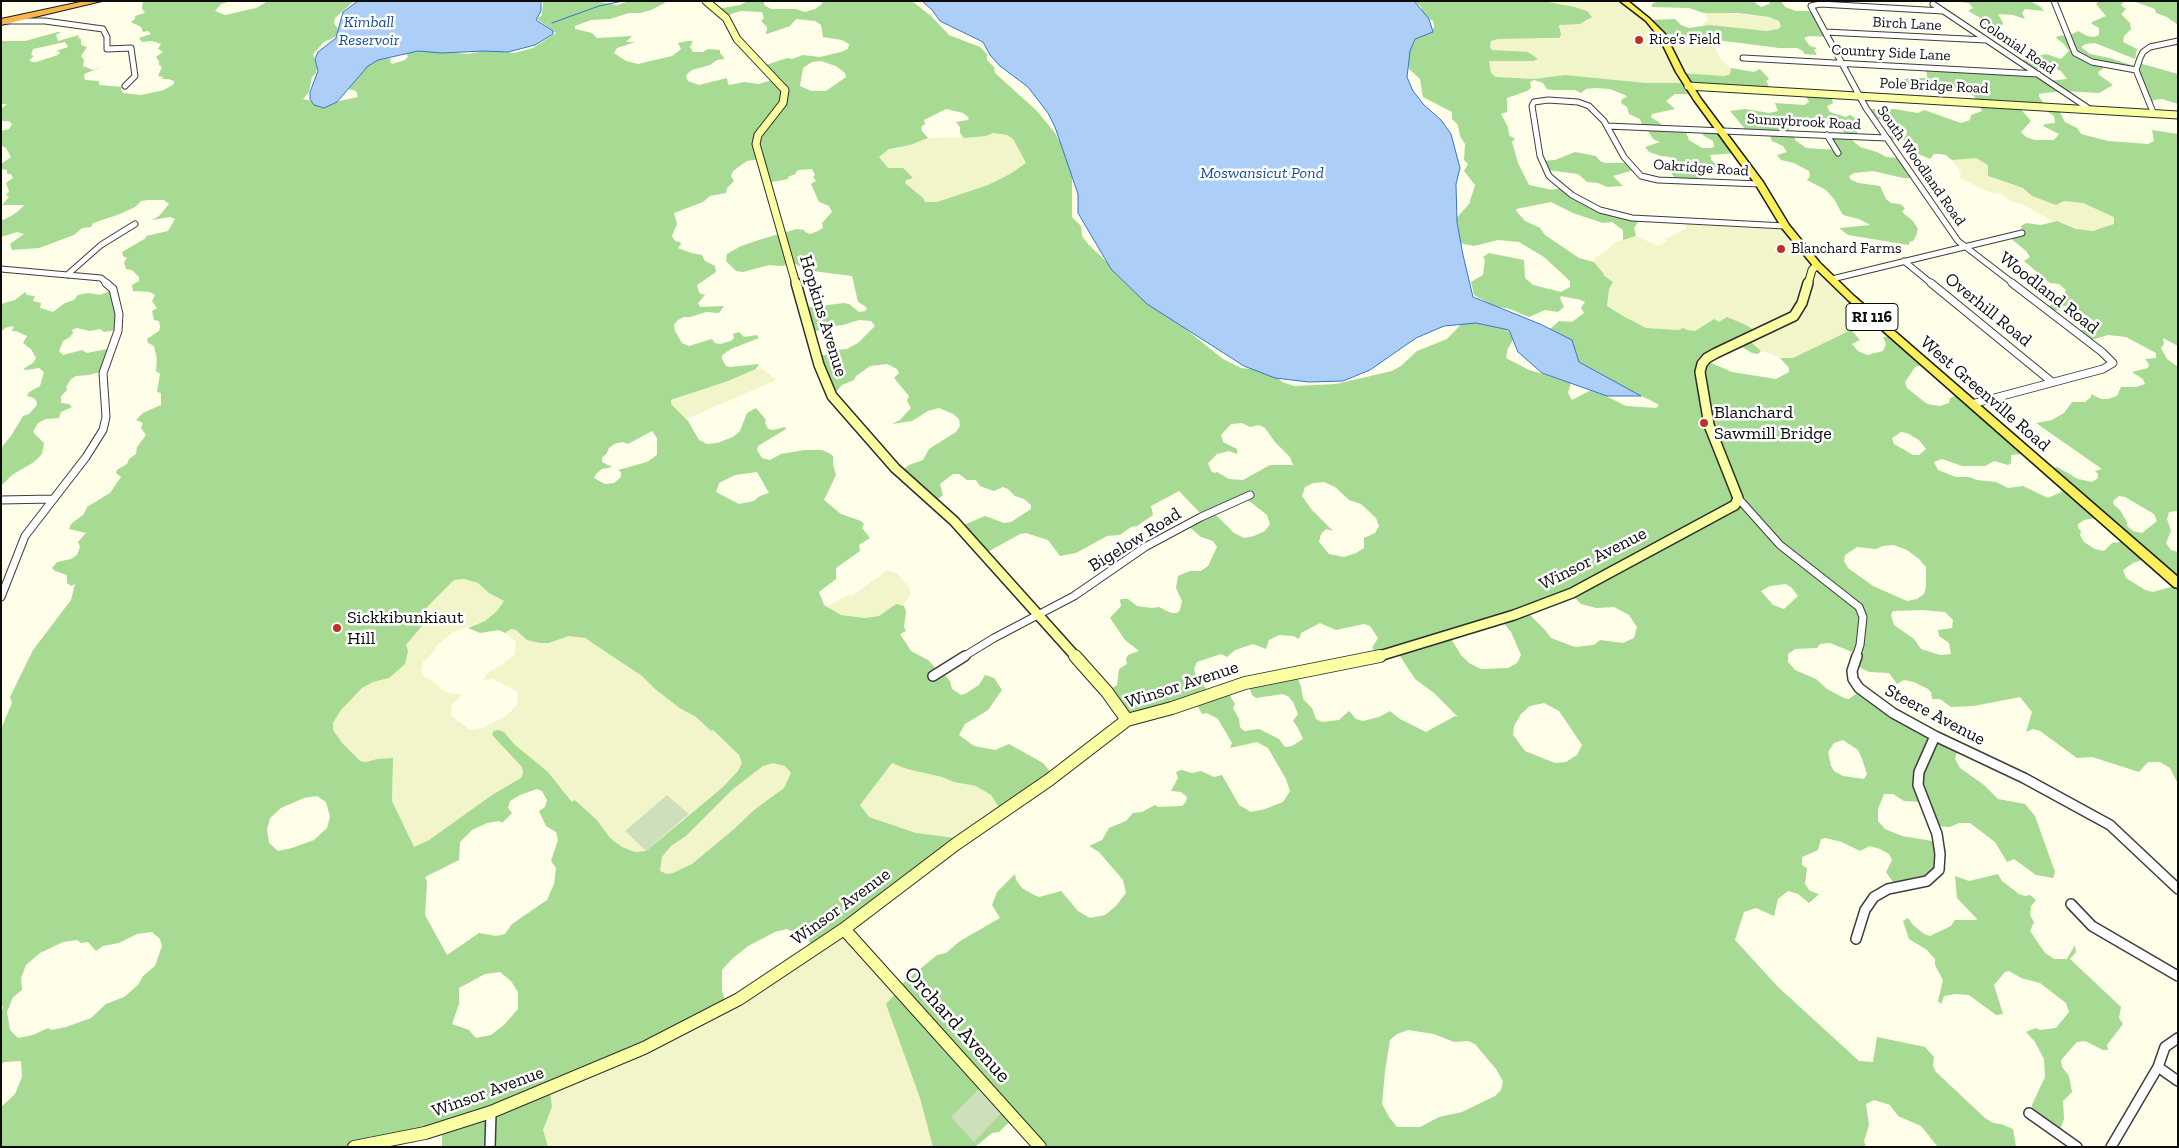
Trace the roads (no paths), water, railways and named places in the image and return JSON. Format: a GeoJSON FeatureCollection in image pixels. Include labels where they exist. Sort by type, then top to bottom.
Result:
{"type":"FeatureCollection","features":[{"type":"Feature","properties":{"kind":"highway"},"geometry":{"type":"LineString","coordinates":[[3,22],[31,18],[98,1]]}},
{"type":"Feature","properties":{"kind":"main road","name":"West Greenville Road"},"geometry":{"type":"LineString","coordinates":[[1623,1],[1648,20],[1662,36],[1688,86],[1760,184],[1785,226],[1817,265],[1972,404],[2178,584]]}},
{"type":"Feature","properties":{"kind":"street","name":"Hopkins Avenue"},"geometry":{"type":"LineString","coordinates":[[706,1],[726,18],[737,40],[785,90],[783,103],[758,135],[756,144],[827,387],[855,424],[895,468],[954,520],[1107,692],[1127,720]]}},
{"type":"Feature","properties":{"kind":"street"},"geometry":{"type":"LineString","coordinates":[[2054,1],[2074,53],[2092,62],[2136,70]]}},
{"type":"Feature","properties":{"kind":"street","name":"Colonial Road"},"geometry":{"type":"LineString","coordinates":[[1933,4],[2088,108]]}},
{"type":"Feature","properties":{"kind":"street","name":"South Woodland Road"},"geometry":{"type":"LineString","coordinates":[[1943,11],[1811,6],[1859,96],[1958,241],[1966,248]]}},
{"type":"Feature","properties":{"kind":"street"},"geometry":{"type":"LineString","coordinates":[[31,18],[103,30],[107,37],[105,46],[109,50],[130,48],[135,76],[125,86]]}},
{"type":"Feature","properties":{"kind":"street","name":"Birch Lane"},"geometry":{"type":"LineString","coordinates":[[1825,32],[1988,40]]}},
{"type":"Feature","properties":{"kind":"street"},"geometry":{"type":"LineString","coordinates":[[2153,112],[2136,70],[2142,54],[2150,47],[2178,41]]}},
{"type":"Feature","properties":{"kind":"street","name":"Country Side Lane"},"geometry":{"type":"LineString","coordinates":[[1743,58],[2038,74]]}},
{"type":"Feature","properties":{"kind":"street","name":"Pole Bridge Road"},"geometry":{"type":"LineString","coordinates":[[1688,86],[2178,114]]}},
{"type":"Feature","properties":{"kind":"street"},"geometry":{"type":"LineString","coordinates":[[1607,126],[1593,109],[1586,104],[1548,100],[1534,102],[1532,106],[1540,156],[1549,176],[1572,195],[1600,210],[1632,218],[1785,226]]}},
{"type":"Feature","properties":{"kind":"street","name":"Sunnybrook Road"},"geometry":{"type":"LineString","coordinates":[[1607,126],[1886,138]]}},
{"type":"Feature","properties":{"kind":"street","name":"Oakridge Road"},"geometry":{"type":"LineString","coordinates":[[1607,126],[1624,157],[1641,176],[1658,180],[1760,184]]}},
{"type":"Feature","properties":{"kind":"street"},"geometry":{"type":"LineString","coordinates":[[1827,135],[1838,153]]}},
{"type":"Feature","properties":{"kind":"street"},"geometry":{"type":"LineString","coordinates":[[68,275],[100,245],[135,224]]}},
{"type":"Feature","properties":{"kind":"street"},"geometry":{"type":"LineString","coordinates":[[1832,280],[2022,233]]}},
{"type":"Feature","properties":{"kind":"street","name":"Woodland Road"},"geometry":{"type":"LineString","coordinates":[[1966,248],[2102,352],[2113,364],[2103,369],[2052,382]]}},
{"type":"Feature","properties":{"kind":"street","name":"Overhill Road"},"geometry":{"type":"LineString","coordinates":[[1904,262],[2052,382]]}},
{"type":"Feature","properties":{"kind":"street"},"geometry":{"type":"LineString","coordinates":[[1738,498],[1709,425],[1700,372],[1702,364],[1712,356],[1794,316],[1802,303],[1812,270],[1817,265]]}},
{"type":"Feature","properties":{"kind":"street"},"geometry":{"type":"LineString","coordinates":[[1,268],[101,278],[113,289],[116,296],[119,321],[118,331],[103,373],[106,417],[103,430],[86,457],[25,536],[1,597]]}},
{"type":"Feature","properties":{"kind":"street"},"geometry":{"type":"LineString","coordinates":[[1972,404],[2052,382]]}},
{"type":"Feature","properties":{"kind":"street","name":"Bigelow Road"},"geometry":{"type":"LineString","coordinates":[[933,676],[961,657],[1074,596],[1145,547],[1201,517],[1250,495]]}},
{"type":"Feature","properties":{"kind":"street","name":"Winsor Avenue"},"geometry":{"type":"LineString","coordinates":[[354,1147],[425,1133],[491,1112],[644,1048],[739,1000],[844,929],[956,844],[1061,770],[1127,720],[1172,708],[1245,683],[1409,649],[1547,603],[1595,582],[1654,548],[1729,509],[1738,498]]}},
{"type":"Feature","properties":{"kind":"street","name":"Steere Avenue"},"geometry":{"type":"LineString","coordinates":[[1738,498],[1780,545],[1858,607],[1864,617],[1860,645],[1852,671],[1853,679],[1859,688],[1893,713],[1935,736],[2024,778],[2110,826],[2178,889]]}},
{"type":"Feature","properties":{"kind":"street"},"geometry":{"type":"LineString","coordinates":[[1,500],[52,499]]}},
{"type":"Feature","properties":{"kind":"street"},"geometry":{"type":"LineString","coordinates":[[1856,939],[1865,910],[1874,897],[1888,889],[1927,881],[1938,870],[1940,854],[1937,834],[1918,785],[1922,764],[1935,736]]}},
{"type":"Feature","properties":{"kind":"street"},"geometry":{"type":"LineString","coordinates":[[2071,904],[2092,926],[2178,976]]}},
{"type":"Feature","properties":{"kind":"street","name":"Orchard Avenue"},"geometry":{"type":"LineString","coordinates":[[844,929],[1040,1147]]}},
{"type":"Feature","properties":{"kind":"street"},"geometry":{"type":"LineString","coordinates":[[2111,1147],[2158,1067],[2165,1048],[2178,1038]]}},
{"type":"Feature","properties":{"kind":"street"},"geometry":{"type":"LineString","coordinates":[[2158,1067],[2178,1081]]}},
{"type":"Feature","properties":{"kind":"street"},"geometry":{"type":"LineString","coordinates":[[490,1147],[491,1112]]}},
{"type":"Feature","properties":{"kind":"street"},"geometry":{"type":"LineString","coordinates":[[2028,1113],[2077,1147]]}},
{"type":"Feature","properties":{"kind":"water","name":"Kimball Reservoir"},"geometry":{"type":"Polygon","coordinates":[[[358,1],[541,1],[541,11],[536,20],[553,31],[553,34],[535,45],[508,52],[442,53],[418,51],[378,60],[368,66],[337,102],[324,108],[314,105],[310,99],[310,92],[318,71],[315,59],[318,52],[336,38],[343,12],[358,1]]]}},
{"type":"Feature","properties":{"kind":"water","name":"Moswansicut Pond"},"geometry":{"type":"Polygon","coordinates":[[[922,1],[1414,1],[1429,19],[1433,32],[1415,39],[1410,51],[1407,77],[1413,91],[1424,105],[1441,120],[1451,134],[1460,168],[1456,184],[1457,222],[1473,297],[1540,324],[1572,340],[1579,362],[1641,396],[1607,396],[1542,373],[1518,352],[1509,330],[1476,323],[1444,326],[1416,338],[1370,370],[1343,381],[1309,382],[1275,378],[1244,366],[1147,304],[1111,269],[1078,213],[1078,194],[1055,127],[1048,113],[1028,87],[1000,66],[990,55],[983,42],[940,21],[922,1]]]}},
{"type":"Feature","properties":{"kind":"waterway"},"geometry":{"type":"LineString","coordinates":[[552,23],[599,6],[623,1]]}},
{"type":"Feature","properties":{"kind":"place","name":"Rice’s Field"},"geometry":{"type":"Point","coordinates":[1639,40]}},
{"type":"Feature","properties":{"kind":"place","name":"Blanchard Farms"},"geometry":{"type":"Point","coordinates":[1781,249]}},
{"type":"Feature","properties":{"kind":"place","name":"Blanchard Sawmill Bridge"},"geometry":{"type":"Point","coordinates":[1704,423]}},
{"type":"Feature","properties":{"kind":"place","name":"Sickkibunkiaut Hill"},"geometry":{"type":"Point","coordinates":[337,628]}}]}
